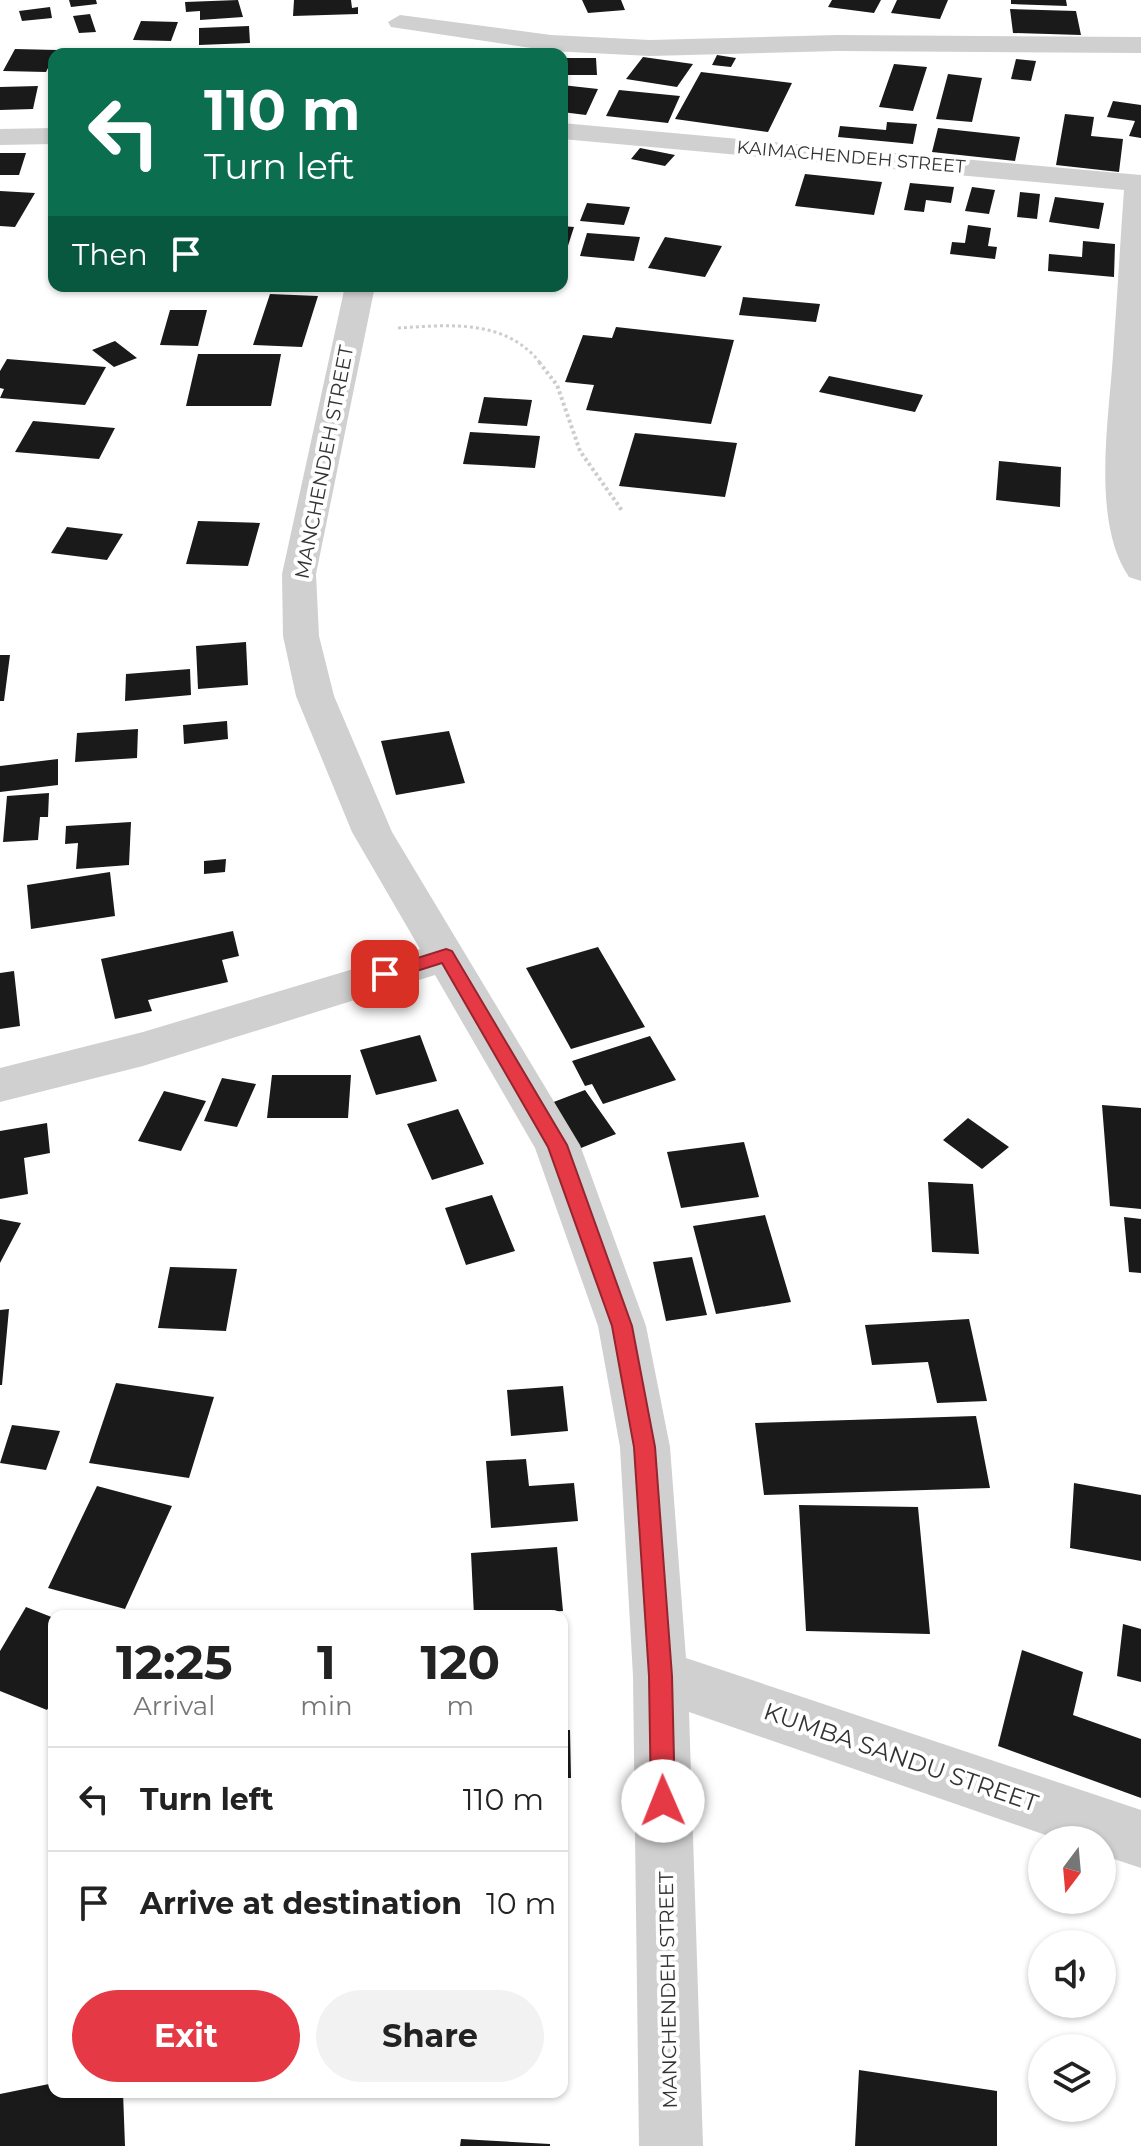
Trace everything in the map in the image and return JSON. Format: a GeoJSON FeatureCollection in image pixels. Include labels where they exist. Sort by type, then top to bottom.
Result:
{"type":"FeatureCollection","features":[{"type":"Feature","properties":{"kind":"street"},"geometry":{"type":"LineString","coordinates":[[400,48],[401,11],[521,40],[650,48],[837,43],[1141,45]]}},
{"type":"Feature","properties":{"kind":"street","name":"KAIMACHENDEH STREET"},"geometry":{"type":"LineString","coordinates":[[568,132],[1140,183]]}},
{"type":"Feature","properties":{"kind":"street"},"geometry":{"type":"LineString","coordinates":[[0,137],[48,136]]}},
{"type":"Feature","properties":{"kind":"street"},"geometry":{"type":"LineString","coordinates":[[1140,183],[1122,471],[1128,531],[1141,570]]}},
{"type":"Feature","properties":{"kind":"street","name":"MANCHENDEH STREET"},"geometry":{"type":"LineString","coordinates":[[358,292],[299,574],[301,636],[315,696],[372,832],[557,1145],[622,1326],[645,1447],[660,1676],[671,2146]]}},
{"type":"Feature","properties":{"kind":"street"},"geometry":{"type":"LineString","coordinates":[[0,1085],[143,1049],[446,956]]}},
{"type":"Feature","properties":{"kind":"street","name":"KUMBA SANDU STREET"},"geometry":{"type":"LineString","coordinates":[[660,1676],[1141,1839]]}},
{"type":"Feature","properties":{"kind":"path"},"geometry":{"type":"LineString","coordinates":[[349,330],[472,324],[528,347],[557,385],[580,451],[623,512]]}},
{"type":"Feature","properties":{"kind":"building"},"geometry":{"type":"Polygon","coordinates":[[[69,0],[96,0],[97,4],[71,7],[69,0]]]}},
{"type":"Feature","properties":{"kind":"building"},"geometry":{"type":"Polygon","coordinates":[[[238,0],[243,17],[200,20],[200,11],[186,12],[185,2],[238,0]]]}},
{"type":"Feature","properties":{"kind":"building"},"geometry":{"type":"Polygon","coordinates":[[[294,0],[351,0],[352,8],[358,7],[358,14],[293,16],[294,0]]]}},
{"type":"Feature","properties":{"kind":"building"},"geometry":{"type":"Polygon","coordinates":[[[582,0],[621,0],[625,10],[588,13],[582,0]]]}},
{"type":"Feature","properties":{"kind":"building"},"geometry":{"type":"Polygon","coordinates":[[[832,0],[881,0],[874,13],[828,7],[832,0]]]}},
{"type":"Feature","properties":{"kind":"building"},"geometry":{"type":"Polygon","coordinates":[[[897,0],[948,0],[940,19],[891,13],[897,0]]]}},
{"type":"Feature","properties":{"kind":"building"},"geometry":{"type":"Polygon","coordinates":[[[1011,0],[1066,0],[1067,6],[1011,4],[1011,0]]]}},
{"type":"Feature","properties":{"kind":"building"},"geometry":{"type":"Polygon","coordinates":[[[50,7],[52,18],[22,21],[19,11],[50,7]]]}},
{"type":"Feature","properties":{"kind":"building"},"geometry":{"type":"Polygon","coordinates":[[[1010,9],[1076,11],[1081,35],[1013,33],[1010,9]]]}},
{"type":"Feature","properties":{"kind":"building"},"geometry":{"type":"Polygon","coordinates":[[[90,14],[96,32],[79,33],[73,16],[90,14]]]}},
{"type":"Feature","properties":{"kind":"building"},"geometry":{"type":"Polygon","coordinates":[[[141,21],[178,22],[171,41],[133,40],[141,21]]]}},
{"type":"Feature","properties":{"kind":"building"},"geometry":{"type":"Polygon","coordinates":[[[249,26],[250,43],[199,45],[199,28],[249,26]]]}},
{"type":"Feature","properties":{"kind":"building"},"geometry":{"type":"Polygon","coordinates":[[[15,49],[48,50],[46,72],[3,71],[15,49]]]}},
{"type":"Feature","properties":{"kind":"building"},"geometry":{"type":"Polygon","coordinates":[[[717,55],[736,58],[731,67],[712,65],[717,55]]]}},
{"type":"Feature","properties":{"kind":"building"},"geometry":{"type":"Polygon","coordinates":[[[643,57],[693,64],[677,87],[626,79],[643,57]]]}},
{"type":"Feature","properties":{"kind":"building"},"geometry":{"type":"Polygon","coordinates":[[[568,58],[596,58],[597,75],[568,75],[568,58]]]}},
{"type":"Feature","properties":{"kind":"building"},"geometry":{"type":"Polygon","coordinates":[[[1016,59],[1036,61],[1031,81],[1011,79],[1016,59]]]}},
{"type":"Feature","properties":{"kind":"building"},"geometry":{"type":"Polygon","coordinates":[[[894,64],[927,67],[913,111],[879,107],[894,64]]]}},
{"type":"Feature","properties":{"kind":"building"},"geometry":{"type":"Polygon","coordinates":[[[701,72],[792,83],[768,132],[675,119],[701,72]]]}},
{"type":"Feature","properties":{"kind":"building"},"geometry":{"type":"Polygon","coordinates":[[[948,74],[982,78],[972,122],[936,119],[948,74]]]}},
{"type":"Feature","properties":{"kind":"building"},"geometry":{"type":"Polygon","coordinates":[[[38,86],[33,109],[0,110],[0,87],[38,86]]]}},
{"type":"Feature","properties":{"kind":"building"},"geometry":{"type":"Polygon","coordinates":[[[568,86],[598,89],[586,115],[568,113],[568,86]]]}},
{"type":"Feature","properties":{"kind":"building"},"geometry":{"type":"Polygon","coordinates":[[[619,90],[680,96],[668,123],[606,116],[619,90]]]}},
{"type":"Feature","properties":{"kind":"building"},"geometry":{"type":"Polygon","coordinates":[[[1113,101],[1141,105],[1141,138],[1129,136],[1135,121],[1107,117],[1113,101]]]}},
{"type":"Feature","properties":{"kind":"building"},"geometry":{"type":"Polygon","coordinates":[[[1065,114],[1094,117],[1091,136],[1123,139],[1119,172],[1056,165],[1065,114]]]}},
{"type":"Feature","properties":{"kind":"building"},"geometry":{"type":"Polygon","coordinates":[[[887,122],[917,124],[913,144],[838,137],[840,126],[886,130],[887,122]]]}},
{"type":"Feature","properties":{"kind":"building"},"geometry":{"type":"Polygon","coordinates":[[[938,128],[1020,137],[1015,161],[932,152],[938,128]]]}},
{"type":"Feature","properties":{"kind":"building"},"geometry":{"type":"Polygon","coordinates":[[[640,148],[675,155],[665,166],[631,159],[640,148]]]}},
{"type":"Feature","properties":{"kind":"building"},"geometry":{"type":"Polygon","coordinates":[[[0,153],[26,153],[19,175],[0,175],[0,153]]]}},
{"type":"Feature","properties":{"kind":"building"},"geometry":{"type":"Polygon","coordinates":[[[805,174],[882,182],[874,215],[795,206],[805,174]]]}},
{"type":"Feature","properties":{"kind":"building"},"geometry":{"type":"Polygon","coordinates":[[[910,183],[954,187],[951,203],[926,200],[924,212],[904,210],[910,183]]]}},
{"type":"Feature","properties":{"kind":"building"},"geometry":{"type":"Polygon","coordinates":[[[972,187],[995,190],[989,214],[965,211],[972,187]]]}},
{"type":"Feature","properties":{"kind":"building"},"geometry":{"type":"Polygon","coordinates":[[[0,191],[35,193],[15,227],[0,226],[0,191]]]}},
{"type":"Feature","properties":{"kind":"building"},"geometry":{"type":"Polygon","coordinates":[[[1020,192],[1040,194],[1037,219],[1017,217],[1020,192]]]}},
{"type":"Feature","properties":{"kind":"building"},"geometry":{"type":"Polygon","coordinates":[[[1055,197],[1104,203],[1099,229],[1049,222],[1055,197]]]}},
{"type":"Feature","properties":{"kind":"building"},"geometry":{"type":"Polygon","coordinates":[[[587,203],[630,207],[624,225],[580,221],[587,203]]]}},
{"type":"Feature","properties":{"kind":"building"},"geometry":{"type":"Polygon","coordinates":[[[968,225],[991,228],[988,246],[997,247],[995,259],[950,254],[952,242],[965,243],[968,225]]]}},
{"type":"Feature","properties":{"kind":"building"},"geometry":{"type":"Polygon","coordinates":[[[568,226],[574,227],[568,246],[568,226]]]}},
{"type":"Feature","properties":{"kind":"building"},"geometry":{"type":"Polygon","coordinates":[[[587,233],[640,237],[634,261],[580,256],[587,233]]]}},
{"type":"Feature","properties":{"kind":"building"},"geometry":{"type":"Polygon","coordinates":[[[665,237],[722,246],[705,277],[648,268],[665,237]]]}},
{"type":"Feature","properties":{"kind":"building"},"geometry":{"type":"Polygon","coordinates":[[[1083,241],[1115,244],[1114,277],[1048,271],[1049,254],[1082,257],[1083,241]]]}},
{"type":"Feature","properties":{"kind":"building"},"geometry":{"type":"Polygon","coordinates":[[[270,294],[318,296],[302,347],[253,345],[270,294]]]}},
{"type":"Feature","properties":{"kind":"building"},"geometry":{"type":"Polygon","coordinates":[[[743,297],[820,304],[816,322],[739,315],[743,297]]]}},
{"type":"Feature","properties":{"kind":"building"},"geometry":{"type":"Polygon","coordinates":[[[170,310],[207,310],[198,346],[160,345],[170,310]]]}},
{"type":"Feature","properties":{"kind":"building"},"geometry":{"type":"Polygon","coordinates":[[[616,327],[734,340],[711,424],[586,410],[594,385],[565,382],[583,335],[612,338],[616,327]]]}},
{"type":"Feature","properties":{"kind":"building"},"geometry":{"type":"Polygon","coordinates":[[[115,341],[137,358],[114,367],[92,350],[115,341]]]}},
{"type":"Feature","properties":{"kind":"building"},"geometry":{"type":"Polygon","coordinates":[[[198,354],[281,354],[271,406],[186,406],[198,354]]]}},
{"type":"Feature","properties":{"kind":"building"},"geometry":{"type":"Polygon","coordinates":[[[7,359],[106,367],[85,405],[0,398],[4,389],[0,388],[0,371],[7,359]]]}},
{"type":"Feature","properties":{"kind":"building"},"geometry":{"type":"Polygon","coordinates":[[[829,376],[923,395],[915,412],[819,392],[829,376]]]}},
{"type":"Feature","properties":{"kind":"building"},"geometry":{"type":"Polygon","coordinates":[[[484,397],[532,400],[527,426],[478,423],[484,397]]]}},
{"type":"Feature","properties":{"kind":"building"},"geometry":{"type":"Polygon","coordinates":[[[33,421],[115,428],[99,459],[15,452],[33,421]]]}},
{"type":"Feature","properties":{"kind":"building"},"geometry":{"type":"Polygon","coordinates":[[[470,432],[540,436],[535,468],[463,464],[470,432]]]}},
{"type":"Feature","properties":{"kind":"building"},"geometry":{"type":"Polygon","coordinates":[[[635,433],[737,443],[725,497],[619,486],[635,433]]]}},
{"type":"Feature","properties":{"kind":"building"},"geometry":{"type":"Polygon","coordinates":[[[999,461],[1061,467],[1060,507],[996,500],[999,461]]]}},
{"type":"Feature","properties":{"kind":"building"},"geometry":{"type":"Polygon","coordinates":[[[198,521],[260,523],[248,566],[186,564],[198,521]]]}},
{"type":"Feature","properties":{"kind":"building"},"geometry":{"type":"Polygon","coordinates":[[[67,527],[123,534],[107,560],[51,553],[67,527]]]}},
{"type":"Feature","properties":{"kind":"building"},"geometry":{"type":"Polygon","coordinates":[[[246,642],[248,685],[198,689],[196,646],[246,642]]]}},
{"type":"Feature","properties":{"kind":"building"},"geometry":{"type":"Polygon","coordinates":[[[0,655],[10,655],[4,701],[0,701],[0,655]]]}},
{"type":"Feature","properties":{"kind":"building"},"geometry":{"type":"Polygon","coordinates":[[[190,669],[191,695],[125,701],[126,674],[190,669]]]}},
{"type":"Feature","properties":{"kind":"building"},"geometry":{"type":"Polygon","coordinates":[[[227,721],[228,739],[184,744],[183,725],[227,721]]]}},
{"type":"Feature","properties":{"kind":"building"},"geometry":{"type":"Polygon","coordinates":[[[138,729],[137,758],[75,762],[77,733],[138,729]]]}},
{"type":"Feature","properties":{"kind":"building"},"geometry":{"type":"Polygon","coordinates":[[[449,731],[465,783],[396,795],[381,741],[449,731]]]}},
{"type":"Feature","properties":{"kind":"building"},"geometry":{"type":"Polygon","coordinates":[[[58,759],[58,785],[0,792],[0,766],[58,759]]]}},
{"type":"Feature","properties":{"kind":"building"},"geometry":{"type":"Polygon","coordinates":[[[49,793],[48,817],[40,817],[38,840],[3,842],[7,796],[49,793]]]}},
{"type":"Feature","properties":{"kind":"building"},"geometry":{"type":"Polygon","coordinates":[[[131,822],[129,865],[76,869],[78,843],[65,844],[66,826],[131,822]]]}},
{"type":"Feature","properties":{"kind":"building"},"geometry":{"type":"Polygon","coordinates":[[[226,859],[225,872],[204,874],[204,861],[226,859]]]}},
{"type":"Feature","properties":{"kind":"building"},"geometry":{"type":"Polygon","coordinates":[[[110,872],[115,916],[31,929],[27,885],[110,872]]]}},
{"type":"Feature","properties":{"kind":"building"},"geometry":{"type":"Polygon","coordinates":[[[233,931],[239,956],[222,960],[228,982],[148,1000],[152,1011],[115,1019],[101,959],[233,931]]]}},
{"type":"Feature","properties":{"kind":"building"},"geometry":{"type":"Polygon","coordinates":[[[598,947],[645,1027],[571,1049],[526,968],[598,947]]]}},
{"type":"Feature","properties":{"kind":"building"},"geometry":{"type":"Polygon","coordinates":[[[14,971],[20,1026],[0,1029],[0,973],[14,971]]]}},
{"type":"Feature","properties":{"kind":"building"},"geometry":{"type":"Polygon","coordinates":[[[420,1035],[437,1081],[376,1095],[360,1050],[420,1035]]]}},
{"type":"Feature","properties":{"kind":"building"},"geometry":{"type":"Polygon","coordinates":[[[650,1036],[676,1080],[603,1104],[592,1084],[585,1086],[572,1061],[650,1036]]]}},
{"type":"Feature","properties":{"kind":"building"},"geometry":{"type":"Polygon","coordinates":[[[272,1075],[351,1075],[348,1118],[267,1118],[272,1075]]]}},
{"type":"Feature","properties":{"kind":"building"},"geometry":{"type":"Polygon","coordinates":[[[222,1078],[256,1084],[237,1127],[204,1121],[222,1078]]]}},
{"type":"Feature","properties":{"kind":"building"},"geometry":{"type":"Polygon","coordinates":[[[585,1090],[616,1134],[581,1148],[551,1103],[585,1090]]]}},
{"type":"Feature","properties":{"kind":"building"},"geometry":{"type":"Polygon","coordinates":[[[164,1091],[206,1101],[181,1151],[138,1141],[164,1091]]]}},
{"type":"Feature","properties":{"kind":"building"},"geometry":{"type":"Polygon","coordinates":[[[1102,1105],[1141,1108],[1141,1209],[1110,1206],[1102,1105]]]}},
{"type":"Feature","properties":{"kind":"building"},"geometry":{"type":"Polygon","coordinates":[[[458,1109],[484,1164],[432,1180],[407,1124],[458,1109]]]}},
{"type":"Feature","properties":{"kind":"building"},"geometry":{"type":"Polygon","coordinates":[[[968,1118],[1009,1147],[982,1169],[943,1140],[968,1118]]]}},
{"type":"Feature","properties":{"kind":"building"},"geometry":{"type":"Polygon","coordinates":[[[47,1123],[50,1153],[24,1158],[28,1194],[0,1199],[0,1131],[47,1123]]]}},
{"type":"Feature","properties":{"kind":"building"},"geometry":{"type":"Polygon","coordinates":[[[744,1142],[759,1197],[681,1208],[667,1152],[744,1142]]]}},
{"type":"Feature","properties":{"kind":"building"},"geometry":{"type":"Polygon","coordinates":[[[928,1182],[973,1184],[979,1254],[932,1252],[928,1182]]]}},
{"type":"Feature","properties":{"kind":"building"},"geometry":{"type":"Polygon","coordinates":[[[492,1195],[515,1251],[466,1265],[445,1208],[492,1195]]]}},
{"type":"Feature","properties":{"kind":"building"},"geometry":{"type":"Polygon","coordinates":[[[765,1215],[791,1302],[716,1314],[693,1226],[765,1215]]]}},
{"type":"Feature","properties":{"kind":"building"},"geometry":{"type":"Polygon","coordinates":[[[1124,1217],[1141,1219],[1141,1273],[1129,1272],[1124,1217]]]}},
{"type":"Feature","properties":{"kind":"building"},"geometry":{"type":"Polygon","coordinates":[[[0,1219],[21,1223],[0,1263],[0,1219]]]}},
{"type":"Feature","properties":{"kind":"building"},"geometry":{"type":"Polygon","coordinates":[[[692,1257],[707,1315],[666,1321],[653,1262],[692,1257]]]}},
{"type":"Feature","properties":{"kind":"building"},"geometry":{"type":"Polygon","coordinates":[[[170,1267],[237,1269],[226,1331],[158,1328],[170,1267]]]}},
{"type":"Feature","properties":{"kind":"building"},"geometry":{"type":"Polygon","coordinates":[[[9,1309],[2,1385],[0,1385],[0,1310],[9,1309]]]}},
{"type":"Feature","properties":{"kind":"building"},"geometry":{"type":"Polygon","coordinates":[[[969,1319],[987,1401],[937,1403],[928,1362],[872,1365],[865,1325],[969,1319]]]}},
{"type":"Feature","properties":{"kind":"building"},"geometry":{"type":"Polygon","coordinates":[[[116,1383],[214,1397],[189,1478],[89,1463],[116,1383]]]}},
{"type":"Feature","properties":{"kind":"building"},"geometry":{"type":"Polygon","coordinates":[[[563,1386],[568,1431],[511,1436],[507,1390],[563,1386]]]}},
{"type":"Feature","properties":{"kind":"building"},"geometry":{"type":"Polygon","coordinates":[[[976,1416],[990,1488],[764,1495],[755,1423],[976,1416]]]}},
{"type":"Feature","properties":{"kind":"building"},"geometry":{"type":"Polygon","coordinates":[[[12,1425],[60,1431],[46,1470],[0,1463],[12,1425]]]}},
{"type":"Feature","properties":{"kind":"building"},"geometry":{"type":"Polygon","coordinates":[[[526,1459],[529,1486],[574,1483],[578,1521],[491,1528],[486,1461],[526,1459]]]}},
{"type":"Feature","properties":{"kind":"building"},"geometry":{"type":"Polygon","coordinates":[[[1074,1483],[1141,1495],[1141,1561],[1070,1548],[1074,1483]]]}},
{"type":"Feature","properties":{"kind":"building"},"geometry":{"type":"Polygon","coordinates":[[[97,1486],[172,1506],[125,1609],[48,1588],[97,1486]]]}},
{"type":"Feature","properties":{"kind":"building"},"geometry":{"type":"Polygon","coordinates":[[[799,1505],[918,1507],[930,1634],[806,1631],[799,1505]]]}},
{"type":"Feature","properties":{"kind":"building"},"geometry":{"type":"Polygon","coordinates":[[[557,1547],[563,1610],[474,1610],[471,1553],[557,1547]]]}},
{"type":"Feature","properties":{"kind":"building"},"geometry":{"type":"Polygon","coordinates":[[[26,1607],[48,1616],[47,1710],[0,1691],[0,1651],[26,1607]]]}},
{"type":"Feature","properties":{"kind":"building"},"geometry":{"type":"Polygon","coordinates":[[[1123,1624],[1141,1629],[1141,1682],[1117,1676],[1123,1624]]]}},
{"type":"Feature","properties":{"kind":"building"},"geometry":{"type":"Polygon","coordinates":[[[1022,1650],[1083,1672],[1073,1715],[1141,1739],[1141,1798],[998,1746],[1022,1650]]]}},
{"type":"Feature","properties":{"kind":"building"},"geometry":{"type":"Polygon","coordinates":[[[568,1730],[570,1730],[571,1778],[568,1778],[568,1730]]]}},
{"type":"Feature","properties":{"kind":"building"},"geometry":{"type":"Polygon","coordinates":[[[859,2070],[997,2091],[997,2146],[855,2146],[859,2070]]]}},
{"type":"Feature","properties":{"kind":"building"},"geometry":{"type":"Polygon","coordinates":[[[48,2084],[48,2098],[123,2098],[125,2146],[0,2146],[0,2094],[48,2084]]]}},
{"type":"Feature","properties":{"kind":"building"},"geometry":{"type":"Polygon","coordinates":[[[461,2139],[550,2144],[550,2146],[460,2146],[461,2139]]]}},
{"type":"Feature","properties":{"kind":"route"},"geometry":{"type":"LineString","coordinates":[[385,974],[446,956],[557,1145],[622,1326],[645,1447],[660,1676],[663,1801]]}}]}
